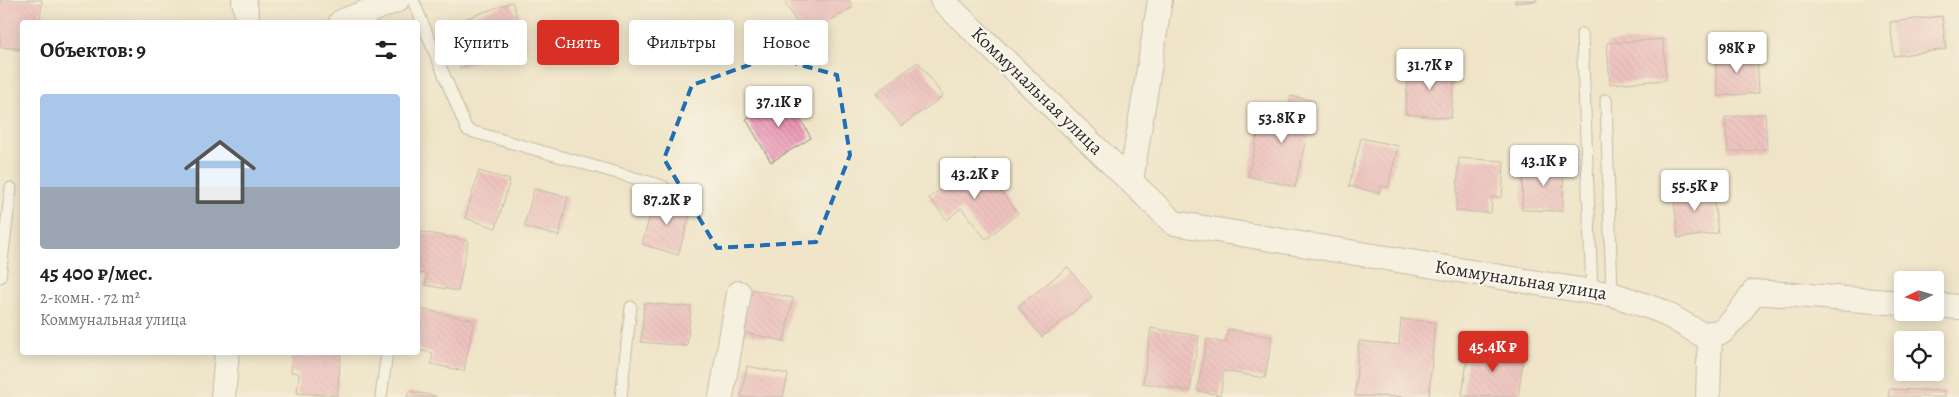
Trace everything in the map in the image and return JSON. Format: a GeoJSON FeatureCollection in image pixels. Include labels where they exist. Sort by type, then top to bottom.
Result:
{"type":"FeatureCollection","features":[{"type":"Feature","properties":{"kind":"street"},"geometry":{"type":"LineString","coordinates":[[244,0],[248,20]]}},
{"type":"Feature","properties":{"kind":"street"},"geometry":{"type":"LineString","coordinates":[[346,20],[397,0]]}},
{"type":"Feature","properties":{"kind":"street","name":"Коммунальная улица"},"geometry":{"type":"LineString","coordinates":[[942,0],[1174,223],[1602,293],[1661,311],[1701,334],[1710,333]]}},
{"type":"Feature","properties":{"kind":"street"},"geometry":{"type":"LineString","coordinates":[[1131,182],[1160,0]]}},
{"type":"Feature","properties":{"kind":"street"},"geometry":{"type":"LineString","coordinates":[[1708,397],[1710,333],[1722,332],[1737,316],[1754,292],[1894,302]]}},
{"type":"Feature","properties":{"kind":"street"},"geometry":{"type":"LineString","coordinates":[[721,397],[739,293]]}},
{"type":"Feature","properties":{"kind":"street"},"geometry":{"type":"LineString","coordinates":[[1944,306],[1959,307]]}},
{"type":"Feature","properties":{"kind":"street"},"geometry":{"type":"LineString","coordinates":[[223,397],[227,355]]}},
{"type":"Feature","properties":{"kind":"lane"},"geometry":{"type":"LineString","coordinates":[[412,0],[467,130],[663,186]]}},
{"type":"Feature","properties":{"kind":"lane"},"geometry":{"type":"LineString","coordinates":[[1582,34],[1602,293]]}},
{"type":"Feature","properties":{"kind":"lane"},"geometry":{"type":"LineString","coordinates":[[1602,293],[1606,100]]}},
{"type":"Feature","properties":{"kind":"lane"},"geometry":{"type":"LineString","coordinates":[[0,277],[11,188]]}},
{"type":"Feature","properties":{"kind":"lane"},"geometry":{"type":"LineString","coordinates":[[622,397],[631,307]]}},
{"type":"Feature","properties":{"kind":"lane"},"geometry":{"type":"LineString","coordinates":[[381,397],[387,355]]}},
{"type":"Feature","properties":{"kind":"highlighted area"},"geometry":{"type":"Polygon","coordinates":[[[772,57],[837,75],[850,155],[816,242],[717,248],[664,159],[692,85],[772,57]]]}},
{"type":"Feature","properties":{"kind":"building"},"geometry":{"type":"Polygon","coordinates":[[[0,0],[42,0],[40,20],[20,20],[20,49],[0,47],[0,0]]]}},
{"type":"Feature","properties":{"kind":"building"},"geometry":{"type":"Polygon","coordinates":[[[787,0],[849,0],[853,7],[828,22],[828,20],[795,20],[785,2],[787,0]]]}},
{"type":"Feature","properties":{"kind":"building"},"geometry":{"type":"Polygon","coordinates":[[[1515,0],[1537,0],[1537,1],[1515,3],[1515,0]]]}},
{"type":"Feature","properties":{"kind":"building"},"geometry":{"type":"Polygon","coordinates":[[[512,2],[518,20],[462,20],[512,2]]]}},
{"type":"Feature","properties":{"kind":"building"},"geometry":{"type":"Polygon","coordinates":[[[1942,16],[1946,49],[1894,56],[1890,22],[1942,16]]]}},
{"type":"Feature","properties":{"kind":"building"},"geometry":{"type":"Polygon","coordinates":[[[1663,39],[1666,80],[1610,84],[1607,43],[1663,39]]]}},
{"type":"Feature","properties":{"kind":"building"},"geometry":{"type":"Polygon","coordinates":[[[1757,53],[1759,93],[1718,96],[1715,56],[1757,53]]]}},
{"type":"Feature","properties":{"kind":"building"},"geometry":{"type":"Polygon","coordinates":[[[918,62],[943,96],[901,126],[876,93],[918,62]]]}},
{"type":"Feature","properties":{"kind":"building"},"geometry":{"type":"Polygon","coordinates":[[[1409,64],[1455,68],[1451,118],[1405,114],[1409,64]]]}},
{"type":"Feature","properties":{"kind":"building"},"geometry":{"type":"Polygon","coordinates":[[[787,95],[811,138],[771,162],[746,119],[787,95]]]}},
{"type":"Feature","properties":{"kind":"building"},"geometry":{"type":"Polygon","coordinates":[[[1291,96],[1315,101],[1295,187],[1248,176],[1262,117],[1285,122],[1291,96]]]}},
{"type":"Feature","properties":{"kind":"building"},"geometry":{"type":"Polygon","coordinates":[[[1765,114],[1767,149],[1728,152],[1725,117],[1765,114]]]}},
{"type":"Feature","properties":{"kind":"building"},"geometry":{"type":"Polygon","coordinates":[[[1361,138],[1398,146],[1388,187],[1381,186],[1379,193],[1349,186],[1361,138]]]}},
{"type":"Feature","properties":{"kind":"building"},"geometry":{"type":"Polygon","coordinates":[[[1459,158],[1504,161],[1502,197],[1492,197],[1491,213],[1456,211],[1459,158]]]}},
{"type":"Feature","properties":{"kind":"building"},"geometry":{"type":"Polygon","coordinates":[[[976,160],[1018,213],[986,239],[961,208],[947,220],[929,198],[976,160]]]}},
{"type":"Feature","properties":{"kind":"building"},"geometry":{"type":"Polygon","coordinates":[[[1538,160],[1564,161],[1563,211],[1522,210],[1523,166],[1538,167],[1538,160]]]}},
{"type":"Feature","properties":{"kind":"building"},"geometry":{"type":"Polygon","coordinates":[[[479,171],[510,180],[496,228],[465,218],[479,171]]]}},
{"type":"Feature","properties":{"kind":"building"},"geometry":{"type":"Polygon","coordinates":[[[1712,187],[1718,233],[1678,238],[1673,191],[1712,187]]]}},
{"type":"Feature","properties":{"kind":"building"},"geometry":{"type":"Polygon","coordinates":[[[534,189],[568,197],[559,236],[524,227],[534,189]]]}},
{"type":"Feature","properties":{"kind":"building"},"geometry":{"type":"Polygon","coordinates":[[[655,198],[692,209],[678,255],[642,244],[655,198]]]}},
{"type":"Feature","properties":{"kind":"building"},"geometry":{"type":"Polygon","coordinates":[[[420,231],[468,241],[458,291],[425,285],[427,274],[420,273],[420,231]]]}},
{"type":"Feature","properties":{"kind":"building"},"geometry":{"type":"Polygon","coordinates":[[[1068,267],[1092,297],[1042,337],[1018,307],[1068,267]]]}},
{"type":"Feature","properties":{"kind":"building"},"geometry":{"type":"Polygon","coordinates":[[[750,289],[793,298],[784,341],[740,332],[750,289]]]}},
{"type":"Feature","properties":{"kind":"building"},"geometry":{"type":"Polygon","coordinates":[[[644,303],[691,307],[687,346],[641,342],[644,303]]]}},
{"type":"Feature","properties":{"kind":"building"},"geometry":{"type":"Polygon","coordinates":[[[420,309],[474,320],[464,371],[431,364],[433,353],[420,350],[420,309]]]}},
{"type":"Feature","properties":{"kind":"building"},"geometry":{"type":"Polygon","coordinates":[[[1401,319],[1435,322],[1429,397],[1355,396],[1359,341],[1399,345],[1401,319]]]}},
{"type":"Feature","properties":{"kind":"building"},"geometry":{"type":"Polygon","coordinates":[[[1151,328],[1199,336],[1190,391],[1143,383],[1151,328]]]}},
{"type":"Feature","properties":{"kind":"building"},"geometry":{"type":"Polygon","coordinates":[[[1228,329],[1272,337],[1265,378],[1224,371],[1220,395],[1197,391],[1207,339],[1225,343],[1228,329]]]}},
{"type":"Feature","properties":{"kind":"building"},"geometry":{"type":"Polygon","coordinates":[[[1469,347],[1524,354],[1518,397],[1462,396],[1469,347]]]}},
{"type":"Feature","properties":{"kind":"building"},"geometry":{"type":"Polygon","coordinates":[[[292,355],[341,355],[337,396],[297,393],[299,373],[291,372],[292,355]]]}},
{"type":"Feature","properties":{"kind":"building"},"geometry":{"type":"Polygon","coordinates":[[[747,366],[788,374],[783,397],[741,397],[747,366]]]}},
{"type":"Feature","properties":{"kind":"building"},"geometry":{"type":"Polygon","coordinates":[[[1889,389],[1945,391],[1945,397],[1889,397],[1889,389]]]}},
{"type":"Feature","properties":{"kind":"building"},"geometry":{"type":"Polygon","coordinates":[[[409,391],[436,396],[436,397],[407,397],[409,391]]]}}]}
